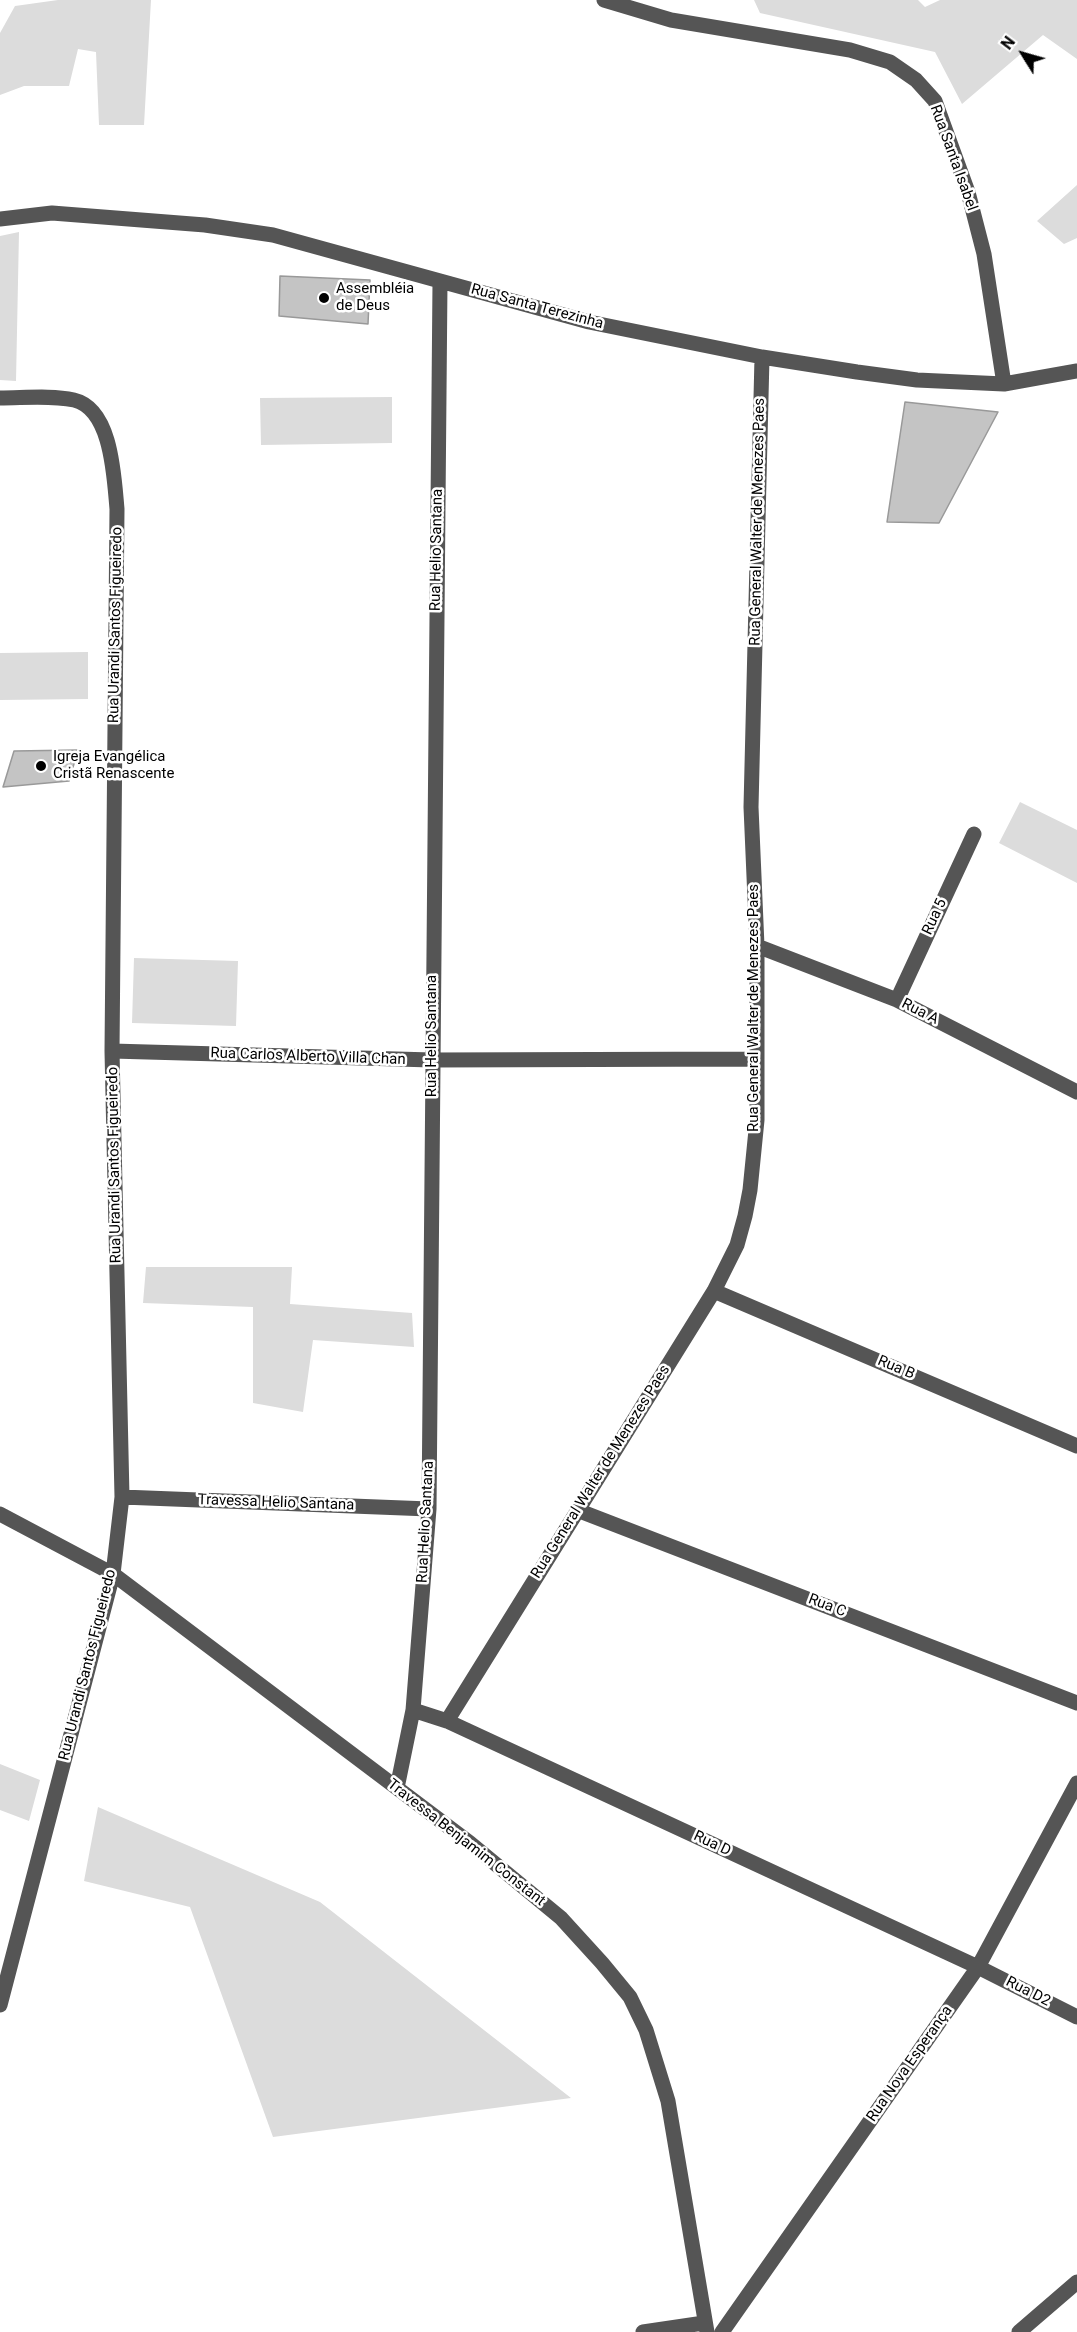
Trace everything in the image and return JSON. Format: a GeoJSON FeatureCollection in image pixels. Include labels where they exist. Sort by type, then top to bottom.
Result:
{"type":"FeatureCollection","features":[{"type":"Feature","properties":{"kind":"street","name":"Rua Santa Isabel"},"geometry":{"type":"LineString","coordinates":[[604,0],[671,20],[850,50],[890,62],[916,80],[935,101],[968,192],[984,254],[1004,384]]}},
{"type":"Feature","properties":{"kind":"street","name":"Rua Santa Terezinha"},"geometry":{"type":"LineString","coordinates":[[0,219],[52,213],[205,225],[273,235],[589,322],[762,357],[916,380],[1004,384],[1077,371]]}},
{"type":"Feature","properties":{"kind":"street","name":"Rua Helio Santana"},"geometry":{"type":"LineString","coordinates":[[397,1788],[413,1710],[429,1509],[440,282]]}},
{"type":"Feature","properties":{"kind":"street","name":"Rua General Walter de Menezes Paes"},"geometry":{"type":"LineString","coordinates":[[447,1721],[714,1291],[737,1245],[750,1190],[757,1120],[757,946],[751,807],[762,357]]}},
{"type":"Feature","properties":{"kind":"street","name":"Rua Urandi Santos Figueiredo"},"geometry":{"type":"LineString","coordinates":[[0,399],[61,399],[82,403],[91,410],[103,426],[114,474],[117,509],[112,1051],[122,1497],[113,1574],[0,2005]]}},
{"type":"Feature","properties":{"kind":"street","name":"Rua 5"},"geometry":{"type":"LineString","coordinates":[[897,1000],[974,834]]}},
{"type":"Feature","properties":{"kind":"street","name":"Rua A"},"geometry":{"type":"LineString","coordinates":[[757,946],[897,1000],[1077,1092]]}},
{"type":"Feature","properties":{"kind":"street","name":"Rua Carlos Alberto Villa Chan"},"geometry":{"type":"LineString","coordinates":[[112,1051],[432,1060],[757,1059]]}},
{"type":"Feature","properties":{"kind":"street","name":"Rua B"},"geometry":{"type":"LineString","coordinates":[[714,1291],[1077,1446]]}},
{"type":"Feature","properties":{"kind":"street","name":"Travessa Helio Santana"},"geometry":{"type":"LineString","coordinates":[[122,1497],[429,1509]]}},
{"type":"Feature","properties":{"kind":"street","name":"Rua C"},"geometry":{"type":"LineString","coordinates":[[577,1510],[1077,1703]]}},
{"type":"Feature","properties":{"kind":"street","name":"Travessa Benjamim Constant"},"geometry":{"type":"LineString","coordinates":[[0,1514],[113,1574],[397,1788],[561,1918],[630,1996],[646,2030],[668,2101],[705,2328]]}},
{"type":"Feature","properties":{"kind":"street"},"geometry":{"type":"LineString","coordinates":[[413,1710],[447,1721]]}},
{"type":"Feature","properties":{"kind":"street","name":"Rua D"},"geometry":{"type":"LineString","coordinates":[[447,1721],[978,1967]]}},
{"type":"Feature","properties":{"kind":"street","name":"Rua Nova Esperança"},"geometry":{"type":"LineString","coordinates":[[722,2332],[978,1967],[1077,1783]]}},
{"type":"Feature","properties":{"kind":"street","name":"Rua D2"},"geometry":{"type":"LineString","coordinates":[[978,1967],[1077,2017]]}},
{"type":"Feature","properties":{"kind":"street"},"geometry":{"type":"LineString","coordinates":[[1019,2332],[1077,2282]]}},
{"type":"Feature","properties":{"kind":"street"},"geometry":{"type":"LineString","coordinates":[[643,2332],[705,2328]]}},
{"type":"Feature","properties":{"kind":"shaded area"},"geometry":{"type":"Polygon","coordinates":[[[58,0],[151,0],[144,125],[99,125],[96,52],[78,49],[69,86],[24,86],[0,95],[0,33],[15,6],[58,0]]]}},
{"type":"Feature","properties":{"kind":"shaded area"},"geometry":{"type":"Polygon","coordinates":[[[754,0],[918,0],[925,7],[940,0],[1077,0],[1077,59],[1043,35],[962,104],[935,52],[760,13],[754,0]]]}},
{"type":"Feature","properties":{"kind":"shaded area"},"geometry":{"type":"Polygon","coordinates":[[[1077,185],[1077,238],[1064,244],[1037,221],[1077,185]]]}},
{"type":"Feature","properties":{"kind":"shaded area"},"geometry":{"type":"Polygon","coordinates":[[[19,232],[16,381],[0,380],[0,236],[19,232]]]}},
{"type":"Feature","properties":{"kind":"shaded area"},"geometry":{"type":"Polygon","coordinates":[[[392,397],[392,443],[261,445],[260,398],[392,397]]]}},
{"type":"Feature","properties":{"kind":"shaded area"},"geometry":{"type":"Polygon","coordinates":[[[88,652],[88,699],[0,700],[0,653],[88,652]]]}},
{"type":"Feature","properties":{"kind":"shaded area"},"geometry":{"type":"Polygon","coordinates":[[[1020,802],[1077,830],[1077,883],[999,843],[1020,802]]]}},
{"type":"Feature","properties":{"kind":"shaded area"},"geometry":{"type":"Polygon","coordinates":[[[134,958],[238,961],[236,1026],[132,1023],[134,958]]]}},
{"type":"Feature","properties":{"kind":"shaded area"},"geometry":{"type":"Polygon","coordinates":[[[146,1267],[292,1267],[290,1304],[412,1313],[414,1347],[313,1340],[303,1412],[253,1403],[253,1307],[143,1303],[146,1267]]]}},
{"type":"Feature","properties":{"kind":"shaded area"},"geometry":{"type":"Polygon","coordinates":[[[0,1764],[40,1780],[29,1821],[0,1810],[0,1764]]]}},
{"type":"Feature","properties":{"kind":"shaded area"},"geometry":{"type":"Polygon","coordinates":[[[98,1807],[320,1902],[571,2098],[273,2137],[190,1907],[84,1881],[98,1807]]]}},
{"type":"Feature","properties":{"kind":"building","name":"Assembléia de Deus"},"geometry":{"type":"Polygon","coordinates":[[[280,276],[370,280],[368,324],[279,316],[280,276]]]}},
{"type":"Feature","properties":{"kind":"building"},"geometry":{"type":"Polygon","coordinates":[[[905,402],[998,412],[939,523],[887,522],[905,402]]]}},
{"type":"Feature","properties":{"kind":"building","name":"Igreja Evangélica Cristã Renascente"},"geometry":{"type":"Polygon","coordinates":[[[78,750],[69,781],[3,787],[14,751],[78,750]]]}},
{"type":"Feature","properties":{"kind":"place","name":"Assembléia de Deus"},"geometry":{"type":"Point","coordinates":[324,298]}},
{"type":"Feature","properties":{"kind":"place","name":"Igreja Evangélica Cristã Renascente"},"geometry":{"type":"Point","coordinates":[41,766]}}]}
